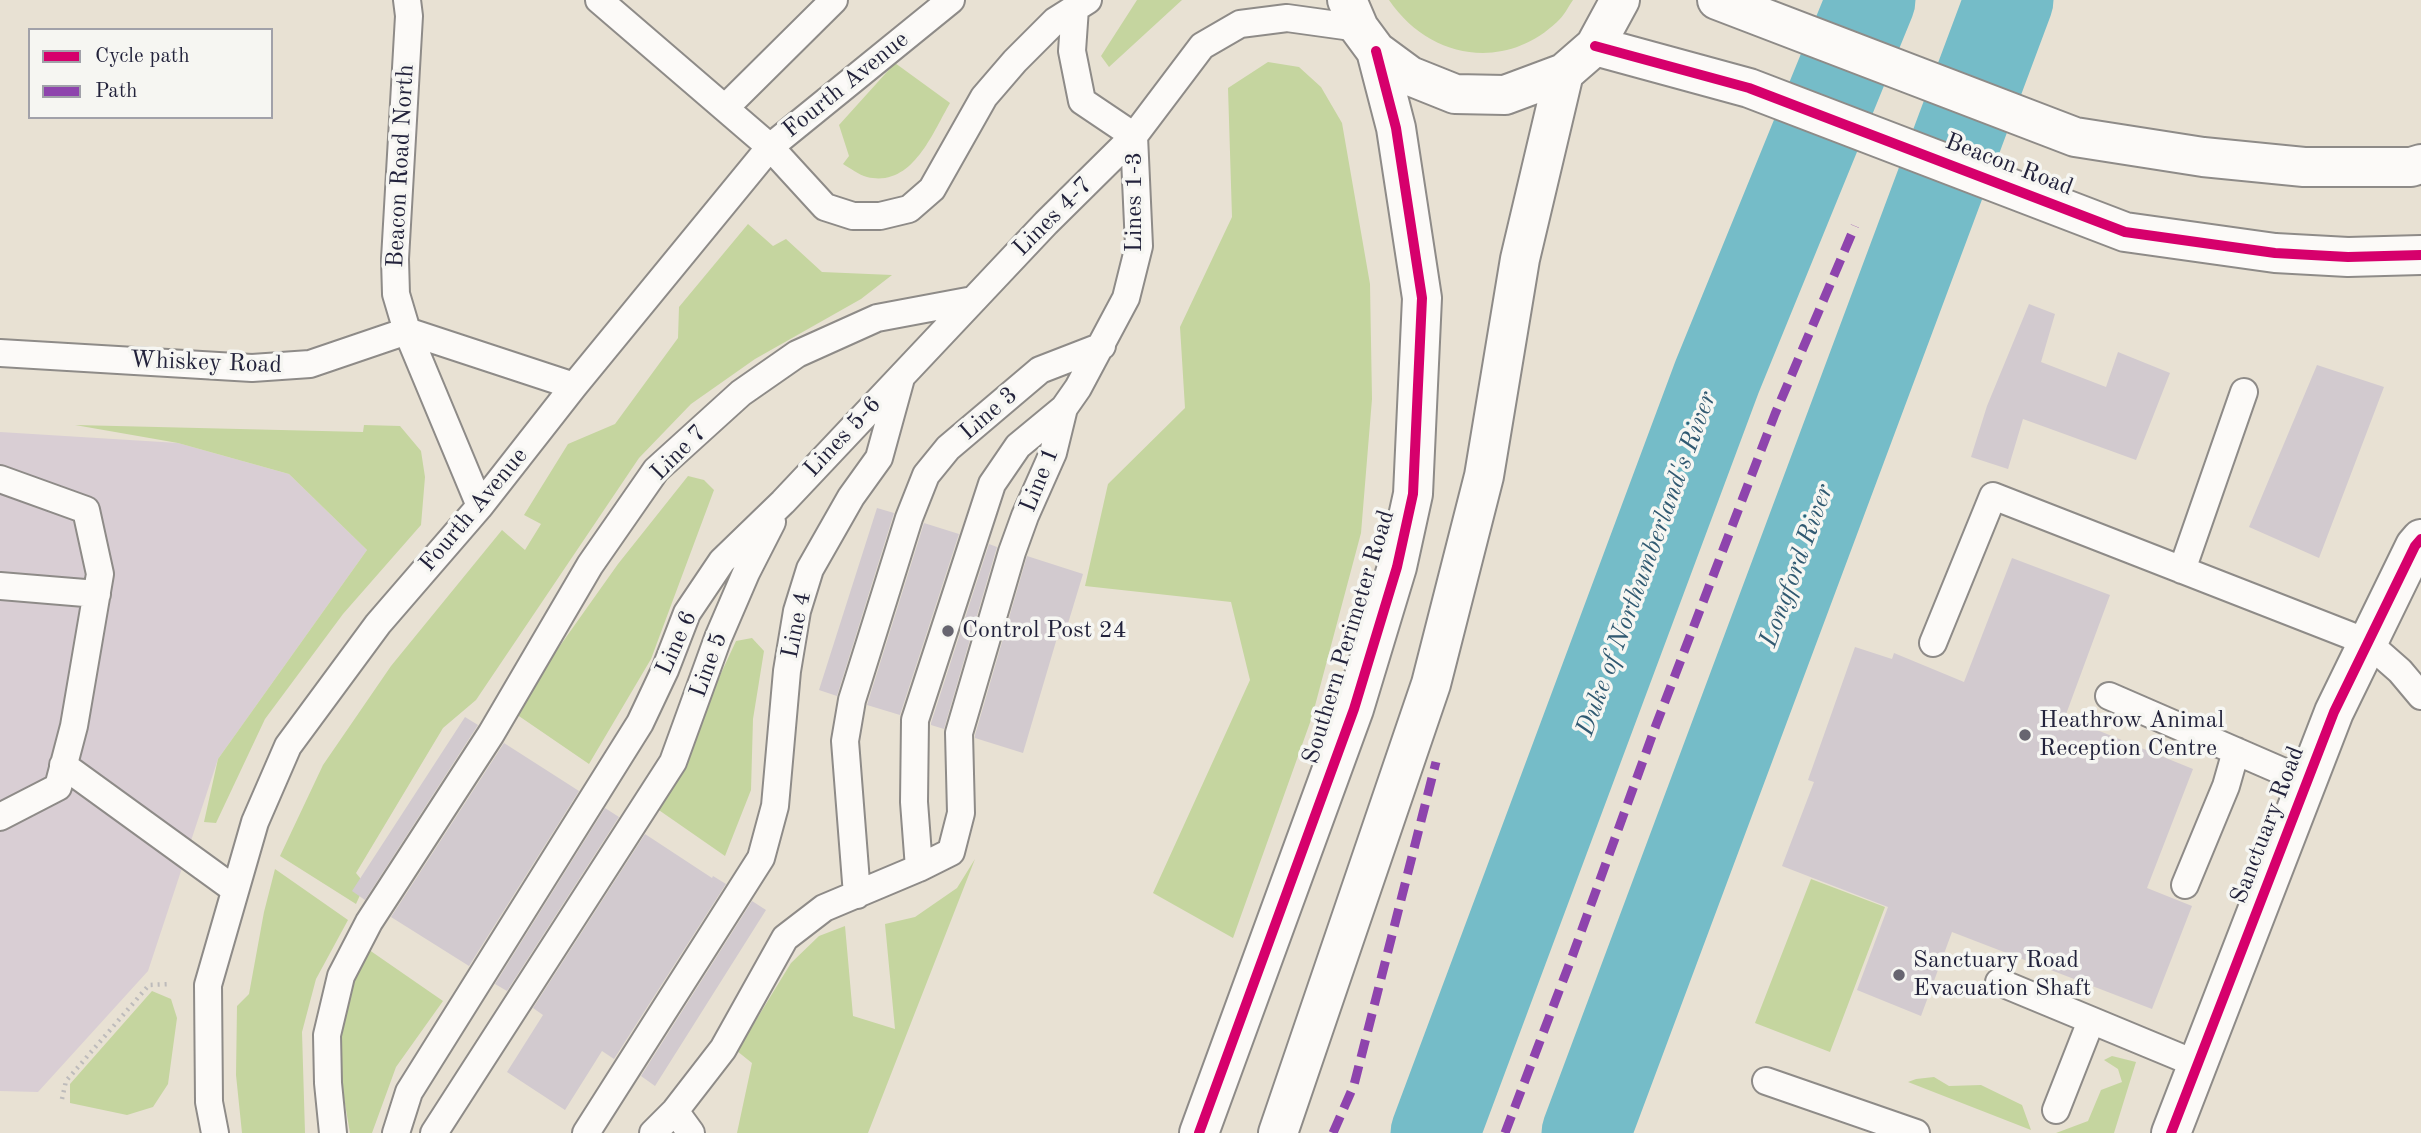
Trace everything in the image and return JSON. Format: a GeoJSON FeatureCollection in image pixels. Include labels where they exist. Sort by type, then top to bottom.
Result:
{"type":"FeatureCollection","features":[{"type":"Feature","properties":{"kind":"street"},"geometry":{"type":"LineString","coordinates":[[1361,26],[1410,76],[1455,94],[1505,95],[1564,73],[1595,46],[1620,0]]}},
{"type":"Feature","properties":{"kind":"street","name":"Beacon Road"},"geometry":{"type":"LineString","coordinates":[[1717,0],[2075,137],[2203,157],[2304,167],[2412,167],[2421,164]]}},
{"type":"Feature","properties":{"kind":"street","name":"Southern Perimeter Road"},"geometry":{"type":"LineString","coordinates":[[1199,1133],[1354,709],[1397,567],[1413,494],[1422,298],[1396,128],[1361,26]]}},
{"type":"Feature","properties":{"kind":"street","name":"Beacon Road"},"geometry":{"type":"LineString","coordinates":[[1595,46],[1749,88],[2125,232],[2275,253],[2348,257],[2421,254]]}},
{"type":"Feature","properties":{"kind":"street"},"geometry":{"type":"LineString","coordinates":[[1278,1133],[1432,684],[1484,476],[1520,259],[1564,73]]}},
{"type":"Feature","properties":{"kind":"street","name":"Sanctuary Road"},"geometry":{"type":"LineString","coordinates":[[2171,1133],[2333,712],[2415,545],[2421,540]]}},
{"type":"Feature","properties":{"kind":"lane","name":"Beacon Road North"},"geometry":{"type":"LineString","coordinates":[[407,0],[409,16],[395,259],[396,294],[407,331],[480,506]]}},
{"type":"Feature","properties":{"kind":"lane"},"geometry":{"type":"LineString","coordinates":[[599,0],[770,147],[825,207],[853,216],[880,216],[909,209],[932,189],[984,97],[1055,21],[1081,4]]}},
{"type":"Feature","properties":{"kind":"lane"},"geometry":{"type":"LineString","coordinates":[[724,108],[834,0]]}},
{"type":"Feature","properties":{"kind":"lane","name":"Fourth Avenue"},"geometry":{"type":"LineString","coordinates":[[215,1133],[209,1102],[208,985],[255,822],[288,746],[378,624],[480,506],[574,386],[770,147],[951,0]]}},
{"type":"Feature","properties":{"kind":"lane"},"geometry":{"type":"LineString","coordinates":[[1081,4],[1072,51],[1082,101],[1134,136]]}},
{"type":"Feature","properties":{"kind":"lane","name":"Lines 4-7"},"geometry":{"type":"LineString","coordinates":[[903,372],[1134,136],[1202,46],[1240,24],[1287,18],[1361,26]]}},
{"type":"Feature","properties":{"kind":"lane","name":"Lines 1-3"},"geometry":{"type":"LineString","coordinates":[[1064,408],[1102,346],[1126,298],[1139,246],[1134,136]]}},
{"type":"Feature","properties":{"kind":"lane","name":"Line 7"},"geometry":{"type":"LineString","coordinates":[[333,1133],[327,1035],[341,976],[369,922],[491,734],[590,565],[656,470],[741,393],[797,354],[877,318],[973,300]]}},
{"type":"Feature","properties":{"kind":"lane","name":"Whiskey Road"},"geometry":{"type":"LineString","coordinates":[[0,353],[252,368],[282,367],[310,364],[407,331]]}},
{"type":"Feature","properties":{"kind":"lane"},"geometry":{"type":"LineString","coordinates":[[407,331],[574,386]]}},
{"type":"Feature","properties":{"kind":"lane","name":"Line 3"},"geometry":{"type":"LineString","coordinates":[[857,895],[845,741],[852,700],[909,518],[926,475],[948,448],[1040,370],[1102,346]]}},
{"type":"Feature","properties":{"kind":"lane","name":"Lines 5-6"},"geometry":{"type":"LineString","coordinates":[[783,502],[903,372]]}},
{"type":"Feature","properties":{"kind":"lane","name":"Line 4"},"geometry":{"type":"LineString","coordinates":[[586,1133],[761,858],[775,806],[787,671],[797,611],[810,569],[851,497],[879,458],[903,372]]}},
{"type":"Feature","properties":{"kind":"lane"},"geometry":{"type":"LineString","coordinates":[[2182,570],[2244,392]]}},
{"type":"Feature","properties":{"kind":"lane"},"geometry":{"type":"LineString","coordinates":[[919,868],[914,802],[915,720],[992,484],[1018,446],[1064,408]]}},
{"type":"Feature","properties":{"kind":"lane","name":"Line 1"},"geometry":{"type":"LineString","coordinates":[[653,1133],[675,1111],[723,1049],[785,938],[824,908],[951,852],[961,813],[959,733],[1012,552],[1053,453],[1064,408]]}},
{"type":"Feature","properties":{"kind":"lane"},"geometry":{"type":"LineString","coordinates":[[0,479],[86,510],[100,574],[74,726],[58,787],[0,817]]}},
{"type":"Feature","properties":{"kind":"lane"},"geometry":{"type":"LineString","coordinates":[[1933,643],[1993,496],[2367,642],[2400,671],[2421,696]]}},
{"type":"Feature","properties":{"kind":"lane","name":"Line 6"},"geometry":{"type":"LineString","coordinates":[[396,1133],[409,1092],[640,723],[665,670],[687,613],[722,561],[783,502]]}},
{"type":"Feature","properties":{"kind":"lane","name":"Line 5"},"geometry":{"type":"LineString","coordinates":[[434,1133],[673,762],[722,627],[746,573],[783,502]]}},
{"type":"Feature","properties":{"kind":"lane"},"geometry":{"type":"LineString","coordinates":[[0,586],[97,594]]}},
{"type":"Feature","properties":{"kind":"lane"},"geometry":{"type":"LineString","coordinates":[[2109,696],[2307,782]]}},
{"type":"Feature","properties":{"kind":"lane"},"geometry":{"type":"LineString","coordinates":[[2185,885],[2225,786],[2236,751]]}},
{"type":"Feature","properties":{"kind":"lane"},"geometry":{"type":"LineString","coordinates":[[63,765],[234,889]]}},
{"type":"Feature","properties":{"kind":"lane"},"geometry":{"type":"LineString","coordinates":[[1999,982],[2199,1065]]}},
{"type":"Feature","properties":{"kind":"lane"},"geometry":{"type":"LineString","coordinates":[[2056,1110],[2091,1021]]}},
{"type":"Feature","properties":{"kind":"lane"},"geometry":{"type":"LineString","coordinates":[[1766,1081],[1916,1133]]}},
{"type":"Feature","properties":{"kind":"lane"},"geometry":{"type":"LineString","coordinates":[[675,1111],[691,1133]]}},
{"type":"Feature","properties":{"kind":"path"},"geometry":{"type":"LineString","coordinates":[[62,1099],[66,1080],[149,985],[174,984]]}},
{"type":"Feature","properties":{"kind":"shaded area"},"geometry":{"type":"Polygon","coordinates":[[[0,432],[178,443],[289,474],[367,550],[218,759],[148,971],[38,1092],[0,1091],[0,432]]]}},
{"type":"Feature","properties":{"kind":"green space"},"geometry":{"type":"Polygon","coordinates":[[[1137,0],[1182,0],[1109,67],[1101,56],[1137,0]]]}},
{"type":"Feature","properties":{"kind":"green space"},"geometry":{"type":"Polygon","coordinates":[[[1389,0],[1573,0],[1559,20],[1536,38],[1514,48],[1491,53],[1468,52],[1446,46],[1425,35],[1406,20],[1389,0]]]}},
{"type":"Feature","properties":{"kind":"green space"},"geometry":{"type":"Polygon","coordinates":[[[1268,62],[1299,67],[1321,87],[1342,123],[1370,284],[1372,399],[1361,533],[1312,717],[1233,938],[1153,893],[1250,680],[1231,602],[1085,586],[1108,484],[1185,408],[1180,327],[1232,217],[1228,88],[1268,62]]]}},
{"type":"Feature","properties":{"kind":"green space"},"geometry":{"type":"Polygon","coordinates":[[[895,63],[950,103],[928,143],[908,167],[883,178],[867,177],[843,164],[849,156],[839,125],[895,63]]]}},
{"type":"Feature","properties":{"kind":"green space"},"geometry":{"type":"Polygon","coordinates":[[[748,224],[773,246],[786,239],[822,272],[892,275],[861,299],[755,359],[691,404],[639,458],[476,700],[443,728],[356,873],[365,884],[356,904],[280,856],[323,765],[391,666],[502,530],[525,550],[541,524],[524,515],[568,444],[615,424],[678,338],[679,307],[748,224]]]}},
{"type":"Feature","properties":{"kind":"green space"},"geometry":{"type":"Polygon","coordinates":[[[75,425],[363,432],[364,425],[400,426],[421,451],[425,477],[421,525],[343,614],[265,719],[216,823],[204,822],[218,759],[367,550],[289,474],[178,443],[75,425]]]}},
{"type":"Feature","properties":{"kind":"green space"},"geometry":{"type":"Polygon","coordinates":[[[688,476],[704,480],[714,490],[651,659],[589,764],[513,712],[618,564],[688,476]]]}},
{"type":"Feature","properties":{"kind":"green space"},"geometry":{"type":"Polygon","coordinates":[[[752,638],[764,651],[753,719],[751,790],[725,856],[653,806],[697,725],[736,641],[752,638]]]}},
{"type":"Feature","properties":{"kind":"green space"},"geometry":{"type":"Polygon","coordinates":[[[975,859],[868,1133],[737,1133],[752,1063],[737,1051],[791,963],[819,936],[845,926],[853,1016],[895,1029],[885,924],[915,917],[957,888],[975,859]]]}},
{"type":"Feature","properties":{"kind":"green space"},"geometry":{"type":"Polygon","coordinates":[[[275,869],[348,920],[316,979],[302,1032],[305,1133],[242,1133],[236,1075],[237,1006],[249,994],[275,869]]]}},
{"type":"Feature","properties":{"kind":"green space"},"geometry":{"type":"Polygon","coordinates":[[[1811,879],[1885,907],[1830,1052],[1755,1023],[1811,879]]]}},
{"type":"Feature","properties":{"kind":"green space"},"geometry":{"type":"Polygon","coordinates":[[[362,945],[443,1001],[396,1067],[372,1133],[350,1133],[336,1051],[362,945]]]}},
{"type":"Feature","properties":{"kind":"green space"},"geometry":{"type":"Polygon","coordinates":[[[152,991],[171,999],[177,1018],[168,1084],[153,1107],[127,1115],[70,1103],[70,1084],[152,991]]]}},
{"type":"Feature","properties":{"kind":"green space"},"geometry":{"type":"Polygon","coordinates":[[[2112,1056],[2136,1062],[2114,1133],[2056,1133],[2088,1121],[2101,1090],[2122,1082],[2118,1069],[2104,1060],[2112,1056]]]}},
{"type":"Feature","properties":{"kind":"green space"},"geometry":{"type":"Polygon","coordinates":[[[1934,1077],[1949,1086],[1981,1085],[2022,1105],[2031,1130],[1908,1082],[1934,1077]]]}},
{"type":"Feature","properties":{"kind":"building"},"geometry":{"type":"Polygon","coordinates":[[[2029,304],[2055,314],[2041,362],[2106,387],[2118,352],[2170,373],[2136,460],[2023,419],[2008,469],[1971,457],[1987,406],[2029,304]]]}},
{"type":"Feature","properties":{"kind":"building"},"geometry":{"type":"Polygon","coordinates":[[[2317,365],[2384,387],[2319,558],[2249,527],[2317,365]]]}},
{"type":"Feature","properties":{"kind":"building"},"geometry":{"type":"Polygon","coordinates":[[[877,508],[894,513],[837,696],[819,690],[877,508]]]}},
{"type":"Feature","properties":{"kind":"building"},"geometry":{"type":"Polygon","coordinates":[[[924,523],[959,534],[900,715],[867,705],[924,523]]]}},
{"type":"Feature","properties":{"kind":"building"},"geometry":{"type":"Polygon","coordinates":[[[989,544],[997,547],[944,729],[931,723],[989,544]]]}},
{"type":"Feature","properties":{"kind":"building"},"geometry":{"type":"Polygon","coordinates":[[[1027,556],[1083,574],[1063,640],[1057,638],[1023,753],[975,738],[975,735],[1027,556]]]}},
{"type":"Feature","properties":{"kind":"building"},"geometry":{"type":"Polygon","coordinates":[[[2012,558],[2110,595],[2065,717],[2193,769],[2147,888],[2192,906],[2152,1009],[1952,932],[1921,1016],[1857,990],[1888,907],[1782,866],[1814,782],[1808,780],[1855,647],[1892,659],[1894,653],[1964,682],[2012,558]]]}},
{"type":"Feature","properties":{"kind":"building"},"geometry":{"type":"Polygon","coordinates":[[[465,717],[478,725],[365,900],[352,891],[465,717]]]}},
{"type":"Feature","properties":{"kind":"building"},"geometry":{"type":"Polygon","coordinates":[[[504,743],[579,791],[469,966],[391,917],[504,743]]]}},
{"type":"Feature","properties":{"kind":"building"},"geometry":{"type":"Polygon","coordinates":[[[605,808],[619,817],[507,991],[495,984],[605,808]]]}},
{"type":"Feature","properties":{"kind":"building"},"geometry":{"type":"Polygon","coordinates":[[[645,834],[712,878],[713,876],[726,884],[614,1059],[602,1051],[565,1110],[507,1072],[543,1015],[533,1008],[645,834]]]}},
{"type":"Feature","properties":{"kind":"building"},"geometry":{"type":"Polygon","coordinates":[[[752,901],[766,910],[655,1086],[641,1076],[752,901]]]}},
{"type":"Feature","properties":{"kind":"waterway","name":"Duke of Northumberland's River"},"geometry":{"type":"LineString","coordinates":[[1435,1133],[1717,377],[1871,0]]}},
{"type":"Feature","properties":{"kind":"waterway","name":"Longford River"},"geometry":{"type":"LineString","coordinates":[[1586,1133],[2009,0]]}},
{"type":"Feature","properties":{"kind":"marked path"},"geometry":{"type":"LineString","coordinates":[[1505,1133],[1775,414],[1855,226]]}},
{"type":"Feature","properties":{"kind":"marked path"},"geometry":{"type":"LineString","coordinates":[[1333,1133],[1354,1085],[1436,762]]}},
{"type":"Feature","properties":{"kind":"cycle path"},"geometry":{"type":"LineString","coordinates":[[1595,46],[1749,88],[2125,232],[2275,253],[2348,257],[2421,255]]}},
{"type":"Feature","properties":{"kind":"cycle path"},"geometry":{"type":"LineString","coordinates":[[1199,1133],[1354,709],[1397,567],[1413,494],[1422,298],[1396,128],[1376,51]]}},
{"type":"Feature","properties":{"kind":"cycle path"},"geometry":{"type":"LineString","coordinates":[[2171,1133],[2334,712],[2415,546],[2421,539]]}},
{"type":"Feature","properties":{"kind":"place","name":"Control Post 24"},"geometry":{"type":"Point","coordinates":[948,631]}},
{"type":"Feature","properties":{"kind":"place","name":"Heathrow Animal Reception Centre"},"geometry":{"type":"Point","coordinates":[2025,735]}},
{"type":"Feature","properties":{"kind":"place","name":"Sanctuary Road Evacuation Shaft"},"geometry":{"type":"Point","coordinates":[1899,975]}}]}
